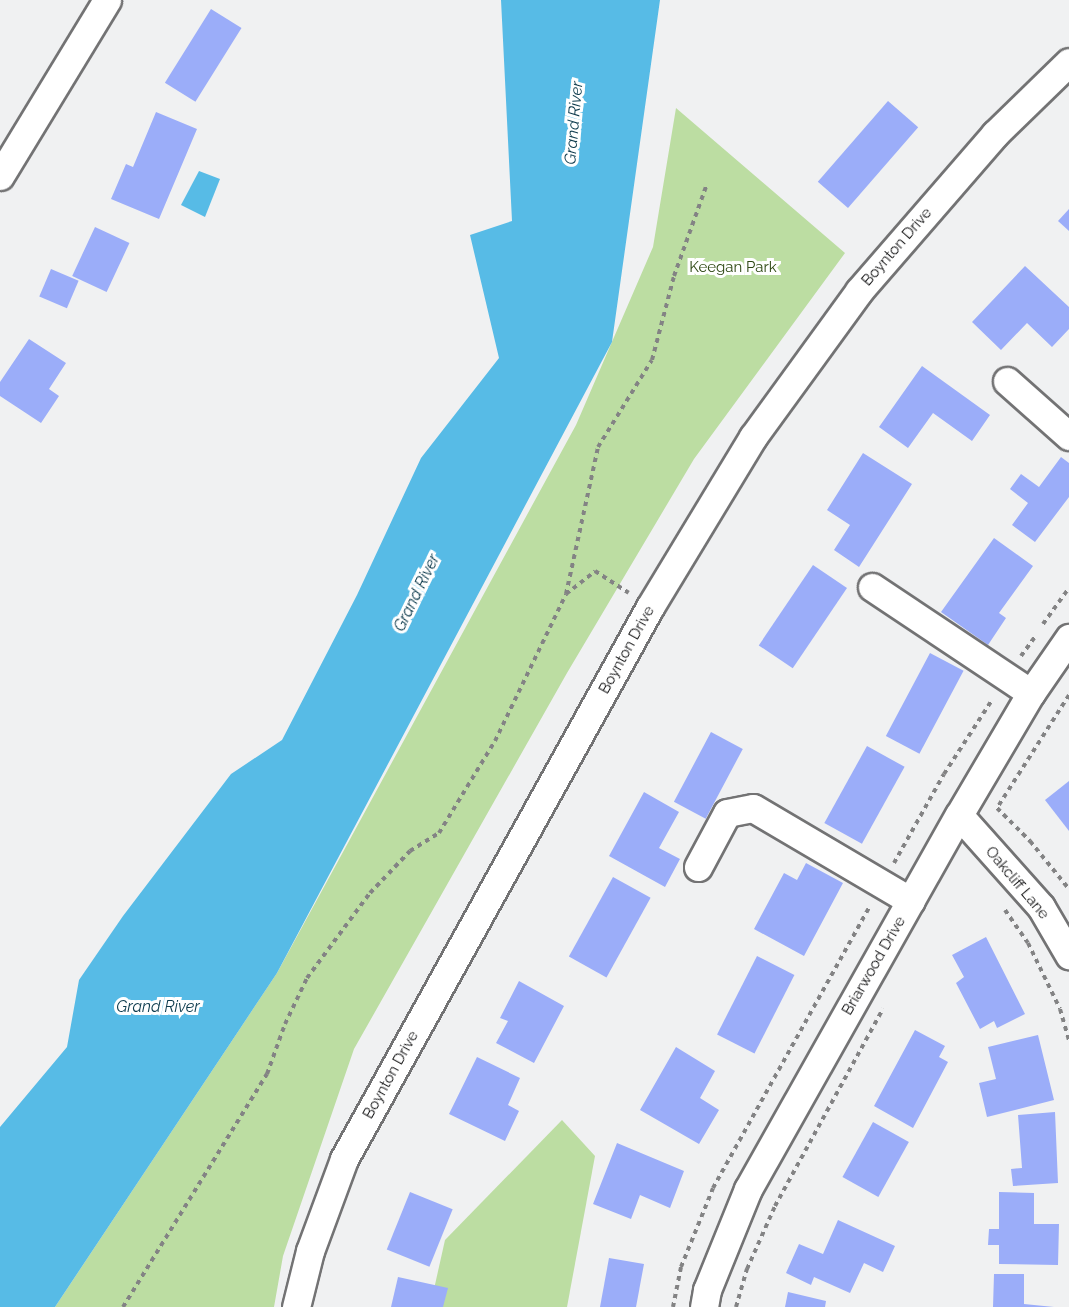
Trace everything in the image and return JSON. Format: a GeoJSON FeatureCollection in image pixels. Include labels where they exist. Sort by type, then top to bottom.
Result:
{"type":"FeatureCollection","features":[{"type":"Feature","properties":{"kind":"street"},"geometry":{"type":"LineString","coordinates":[[0,176],[106,0]]}},
{"type":"Feature","properties":{"kind":"street","name":"Boynton Drive"},"geometry":{"type":"LineString","coordinates":[[296,1307],[310,1251],[344,1159],[650,607],[753,437],[859,291],[995,134],[1069,62]]}},
{"type":"Feature","properties":{"kind":"street"},"geometry":{"type":"LineString","coordinates":[[1007,381],[1069,436]]}},
{"type":"Feature","properties":{"kind":"street"},"geometry":{"type":"LineString","coordinates":[[872,586],[1031,693]]}},
{"type":"Feature","properties":{"kind":"street","name":"Briarwood Drive"},"geometry":{"type":"LineString","coordinates":[[704,1307],[707,1290],[748,1189],[959,815],[1031,693],[1069,638]]}},
{"type":"Feature","properties":{"kind":"street"},"geometry":{"type":"LineString","coordinates":[[698,867],[726,813],[753,808],[911,901]]}},
{"type":"Feature","properties":{"kind":"street","name":"Oakcliff Lane"},"geometry":{"type":"LineString","coordinates":[[959,815],[1041,907],[1069,955]]}},
{"type":"Feature","properties":{"kind":"path"},"geometry":{"type":"LineString","coordinates":[[123,1307],[267,1074],[285,1024],[307,978],[370,893],[410,851],[439,833],[495,741],[566,594],[598,447],[652,360],[674,276],[707,184]]}},
{"type":"Feature","properties":{"kind":"path"},"geometry":{"type":"LineString","coordinates":[[566,594],[595,571],[650,607]]}},
{"type":"Feature","properties":{"kind":"path"},"geometry":{"type":"LineString","coordinates":[[1069,695],[997,808],[1030,841],[1069,889]]}},
{"type":"Feature","properties":{"kind":"path"},"geometry":{"type":"LineString","coordinates":[[1001,905],[1028,943],[1060,1010],[1069,1041]]}},
{"type":"Feature","properties":{"kind":"path"},"geometry":{"type":"LineString","coordinates":[[736,1307],[747,1269],[775,1206],[889,998]]}},
{"type":"Feature","properties":{"kind":"green space","name":"Keegan Park"},"geometry":{"type":"Polygon","coordinates":[[[676,108],[845,253],[694,459],[567,673],[354,1049],[283,1256],[274,1307],[55,1307],[277,973],[576,425],[653,247],[676,108]]]}},
{"type":"Feature","properties":{"kind":"green space"},"geometry":{"type":"Polygon","coordinates":[[[562,1120],[595,1156],[567,1307],[430,1307],[445,1240],[562,1120]]]}},
{"type":"Feature","properties":{"kind":"water","name":"Grand River"},"geometry":{"type":"Polygon","coordinates":[[[501,0],[660,0],[612,342],[277,973],[55,1307],[0,1307],[0,1127],[67,1047],[79,980],[123,916],[231,774],[282,740],[357,595],[421,458],[499,358],[470,235],[512,221],[501,0]]]}},
{"type":"Feature","properties":{"kind":"water"},"geometry":{"type":"Polygon","coordinates":[[[199,171],[220,179],[205,217],[181,205],[199,171]]]}},
{"type":"Feature","properties":{"kind":"building"},"geometry":{"type":"Polygon","coordinates":[[[211,9],[242,28],[195,102],[165,83],[211,9]]]}},
{"type":"Feature","properties":{"kind":"building"},"geometry":{"type":"Polygon","coordinates":[[[888,101],[918,127],[848,208],[818,182],[888,101]]]}},
{"type":"Feature","properties":{"kind":"building"},"geometry":{"type":"Polygon","coordinates":[[[156,112],[197,129],[159,219],[111,199],[126,164],[133,167],[156,112]]]}},
{"type":"Feature","properties":{"kind":"building"},"geometry":{"type":"Polygon","coordinates":[[[1069,209],[1069,231],[1058,221],[1069,209]]]}},
{"type":"Feature","properties":{"kind":"building"},"geometry":{"type":"Polygon","coordinates":[[[95,227],[129,243],[107,292],[72,276],[95,227]]]}},
{"type":"Feature","properties":{"kind":"building"},"geometry":{"type":"Polygon","coordinates":[[[1025,266],[1069,307],[1069,329],[1052,347],[1027,323],[1001,350],[972,322],[1025,266]]]}},
{"type":"Feature","properties":{"kind":"building"},"geometry":{"type":"Polygon","coordinates":[[[51,269],[79,281],[67,308],[39,297],[51,269]]]}},
{"type":"Feature","properties":{"kind":"building"},"geometry":{"type":"Polygon","coordinates":[[[29,339],[66,363],[49,389],[59,396],[41,423],[0,396],[0,382],[29,339]]]}},
{"type":"Feature","properties":{"kind":"building"},"geometry":{"type":"Polygon","coordinates":[[[922,366],[990,415],[972,441],[933,413],[908,448],[879,427],[922,366]]]}},
{"type":"Feature","properties":{"kind":"building"},"geometry":{"type":"Polygon","coordinates":[[[863,453],[912,484],[859,567],[834,550],[850,525],[827,510],[863,453]]]}},
{"type":"Feature","properties":{"kind":"building"},"geometry":{"type":"Polygon","coordinates":[[[1061,457],[1069,463],[1069,497],[1035,542],[1012,525],[1028,503],[1010,489],[1021,474],[1039,487],[1061,457]]]}},
{"type":"Feature","properties":{"kind":"building"},"geometry":{"type":"Polygon","coordinates":[[[994,538],[1033,566],[999,613],[1006,618],[988,645],[941,612],[994,538]]]}},
{"type":"Feature","properties":{"kind":"building"},"geometry":{"type":"Polygon","coordinates":[[[813,565],[847,588],[793,668],[759,645],[813,565]]]}},
{"type":"Feature","properties":{"kind":"building"},"geometry":{"type":"Polygon","coordinates":[[[930,653],[964,671],[919,754],[886,736],[930,653]]]}},
{"type":"Feature","properties":{"kind":"building"},"geometry":{"type":"Polygon","coordinates":[[[711,732],[743,749],[706,819],[674,802],[711,732]]]}},
{"type":"Feature","properties":{"kind":"building"},"geometry":{"type":"Polygon","coordinates":[[[867,746],[905,767],[862,844],[824,823],[867,746]]]}},
{"type":"Feature","properties":{"kind":"building"},"geometry":{"type":"Polygon","coordinates":[[[1069,781],[1069,831],[1045,800],[1069,781]]]}},
{"type":"Feature","properties":{"kind":"building"},"geometry":{"type":"Polygon","coordinates":[[[644,792],[679,812],[659,848],[680,859],[665,887],[609,856],[644,792]]]}},
{"type":"Feature","properties":{"kind":"building"},"geometry":{"type":"Polygon","coordinates":[[[806,863],[843,883],[804,956],[754,929],[784,873],[797,880],[806,863]]]}},
{"type":"Feature","properties":{"kind":"building"},"geometry":{"type":"Polygon","coordinates":[[[613,877],[651,898],[606,977],[569,957],[613,877]]]}},
{"type":"Feature","properties":{"kind":"building"},"geometry":{"type":"Polygon","coordinates":[[[986,937],[1025,1014],[997,1028],[994,1021],[980,1029],[956,983],[964,977],[952,955],[986,937]]]}},
{"type":"Feature","properties":{"kind":"building"},"geometry":{"type":"Polygon","coordinates":[[[757,956],[794,975],[754,1053],[717,1034],[757,956]]]}},
{"type":"Feature","properties":{"kind":"building"},"geometry":{"type":"Polygon","coordinates":[[[519,981],[564,1006],[534,1063],[496,1043],[508,1021],[500,1018],[519,981]]]}},
{"type":"Feature","properties":{"kind":"building"},"geometry":{"type":"Polygon","coordinates":[[[915,1030],[945,1046],[939,1057],[948,1062],[913,1128],[874,1106],[915,1030]]]}},
{"type":"Feature","properties":{"kind":"building"},"geometry":{"type":"Polygon","coordinates":[[[1038,1035],[1054,1100],[987,1117],[979,1083],[996,1079],[988,1047],[1038,1035]]]}},
{"type":"Feature","properties":{"kind":"building"},"geometry":{"type":"Polygon","coordinates":[[[676,1047],[715,1071],[700,1098],[719,1110],[699,1144],[640,1110],[676,1047]]]}},
{"type":"Feature","properties":{"kind":"building"},"geometry":{"type":"Polygon","coordinates":[[[477,1057],[520,1078],[508,1105],[519,1111],[505,1141],[449,1114],[477,1057]]]}},
{"type":"Feature","properties":{"kind":"building"},"geometry":{"type":"Polygon","coordinates":[[[1055,1112],[1058,1183],[1013,1186],[1011,1169],[1022,1168],[1018,1115],[1055,1112]]]}},
{"type":"Feature","properties":{"kind":"building"},"geometry":{"type":"Polygon","coordinates":[[[873,1122],[909,1142],[878,1197],[842,1177],[873,1122]]]}},
{"type":"Feature","properties":{"kind":"building"},"geometry":{"type":"Polygon","coordinates":[[[617,1143],[684,1171],[670,1208],[640,1195],[631,1219],[593,1204],[617,1143]]]}},
{"type":"Feature","properties":{"kind":"building"},"geometry":{"type":"Polygon","coordinates":[[[410,1192],[453,1209],[429,1267],[387,1249],[410,1192]]]}},
{"type":"Feature","properties":{"kind":"building"},"geometry":{"type":"Polygon","coordinates":[[[999,1192],[1034,1193],[1034,1224],[1059,1224],[1058,1265],[999,1264],[999,1245],[988,1245],[989,1229],[999,1229],[999,1192]]]}},
{"type":"Feature","properties":{"kind":"building"},"geometry":{"type":"Polygon","coordinates":[[[838,1220],[895,1246],[883,1272],[864,1263],[850,1293],[814,1277],[811,1285],[786,1273],[799,1244],[823,1254],[838,1220]]]}},
{"type":"Feature","properties":{"kind":"building"},"geometry":{"type":"Polygon","coordinates":[[[609,1258],[644,1264],[636,1307],[600,1307],[609,1258]]]}},
{"type":"Feature","properties":{"kind":"building"},"geometry":{"type":"Polygon","coordinates":[[[994,1274],[1024,1274],[1024,1304],[1054,1307],[993,1307],[994,1274]]]}},
{"type":"Feature","properties":{"kind":"building"},"geometry":{"type":"Polygon","coordinates":[[[398,1277],[448,1288],[443,1307],[391,1307],[398,1277]]]}},
{"type":"Feature","properties":{"kind":"building"},"geometry":{"type":"Polygon","coordinates":[[[788,1292],[826,1301],[825,1307],[785,1307],[788,1292]]]}}]}
